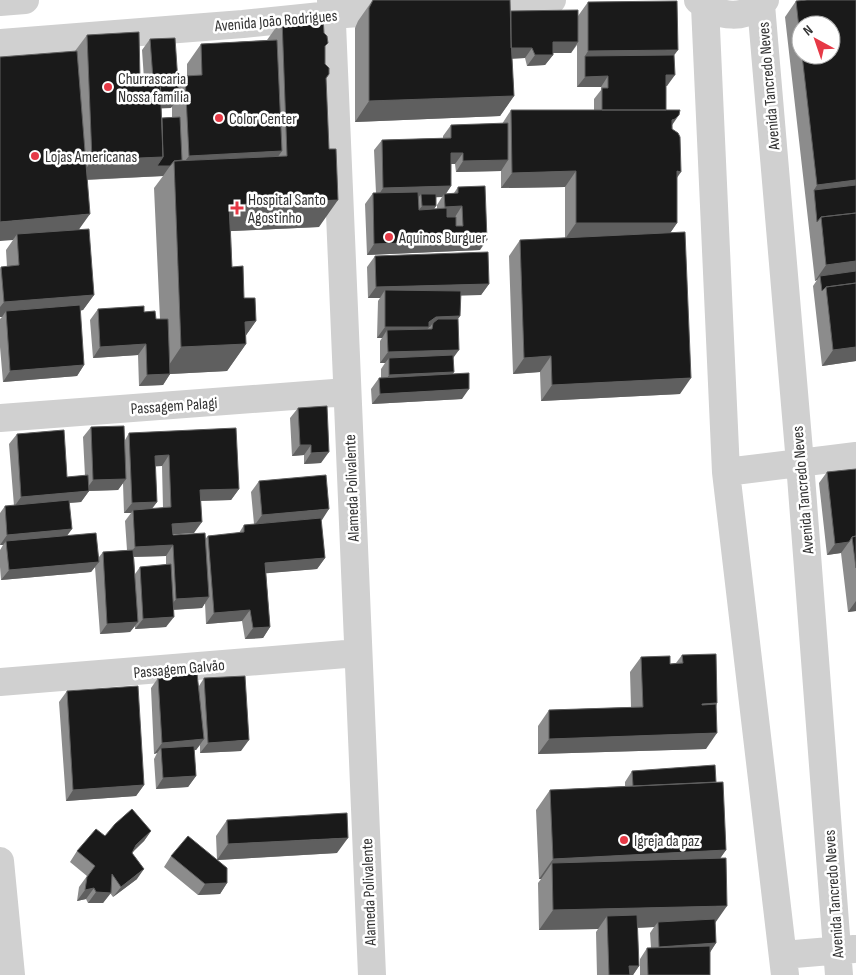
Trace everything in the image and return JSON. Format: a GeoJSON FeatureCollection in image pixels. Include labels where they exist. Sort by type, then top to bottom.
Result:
{"type":"FeatureCollection","features":[{"type":"Feature","properties":{"kind":"street"},"geometry":{"type":"LineString","coordinates":[[0,2],[24,0]]}},
{"type":"Feature","properties":{"kind":"street","name":"Avenida João Rodrigues"},"geometry":{"type":"LineString","coordinates":[[0,43],[243,24],[331,7],[437,8],[552,0]]}},
{"type":"Feature","properties":{"kind":"street"},"geometry":{"type":"LineString","coordinates":[[702,3],[719,13],[733,15],[748,12],[763,2]]}},
{"type":"Feature","properties":{"kind":"street","name":"Avenida Tancredo Neves"},"geometry":{"type":"LineString","coordinates":[[763,2],[800,464],[844,958]]}},
{"type":"Feature","properties":{"kind":"street"},"geometry":{"type":"LineString","coordinates":[[702,3],[726,472],[784,965],[844,958]]}},
{"type":"Feature","properties":{"kind":"street","name":"Alameda Polivalente"},"geometry":{"type":"LineString","coordinates":[[331,7],[372,975]]}},
{"type":"Feature","properties":{"kind":"street","name":"Passagem Palagi"},"geometry":{"type":"LineString","coordinates":[[0,418],[347,392]]}},
{"type":"Feature","properties":{"kind":"street"},"geometry":{"type":"LineString","coordinates":[[726,472],[856,456]]}},
{"type":"Feature","properties":{"kind":"street","name":"Passagem Galvão"},"geometry":{"type":"LineString","coordinates":[[0,682],[358,654]]}},
{"type":"Feature","properties":{"kind":"street"},"geometry":{"type":"LineString","coordinates":[[0,861],[11,975]]}},
{"type":"Feature","properties":{"kind":"building"},"geometry":{"type":"Polygon","coordinates":[[[373,0],[510,0],[514,96],[369,101],[369,8],[373,0]]]}},
{"type":"Feature","properties":{"kind":"building"},"geometry":{"type":"Polygon","coordinates":[[[856,0],[856,180],[817,185],[803,65],[841,65],[841,15],[798,15],[796,1],[856,0]]]}},
{"type":"Feature","properties":{"kind":"building"},"geometry":{"type":"Polygon","coordinates":[[[677,1],[678,50],[588,51],[588,2],[677,1]]]}},
{"type":"Feature","properties":{"kind":"building"},"geometry":{"type":"Polygon","coordinates":[[[578,10],[578,42],[553,42],[553,55],[535,55],[532,48],[511,48],[511,11],[578,10]]]}},
{"type":"Feature","properties":{"kind":"building"},"geometry":{"type":"Polygon","coordinates":[[[323,17],[324,33],[327,36],[328,43],[325,46],[325,64],[329,68],[329,74],[326,78],[329,149],[336,149],[338,200],[229,205],[232,267],[243,266],[244,298],[255,298],[256,321],[245,322],[246,344],[181,347],[174,161],[287,156],[282,19],[323,17]]]}},
{"type":"Feature","properties":{"kind":"building"},"geometry":{"type":"Polygon","coordinates":[[[139,32],[140,79],[160,78],[163,157],[92,160],[87,35],[139,32]]]}},
{"type":"Feature","properties":{"kind":"building"},"geometry":{"type":"Polygon","coordinates":[[[175,38],[179,97],[161,98],[160,78],[153,79],[150,39],[175,38]]]}},
{"type":"Feature","properties":{"kind":"building","name":"Color Center"},"geometry":{"type":"Polygon","coordinates":[[[277,40],[282,151],[189,156],[185,76],[202,75],[201,44],[277,40]]]}},
{"type":"Feature","properties":{"kind":"building","name":"Lojas Americanas"},"geometry":{"type":"Polygon","coordinates":[[[77,51],[90,214],[0,222],[0,57],[77,51]]]}},
{"type":"Feature","properties":{"kind":"building"},"geometry":{"type":"Polygon","coordinates":[[[674,55],[675,75],[666,75],[666,110],[602,110],[602,88],[608,88],[608,76],[585,77],[585,56],[674,55]]]}},
{"type":"Feature","properties":{"kind":"building"},"geometry":{"type":"Polygon","coordinates":[[[511,110],[680,110],[679,115],[672,120],[672,129],[680,137],[681,172],[677,171],[677,223],[576,223],[576,171],[512,173],[511,110]]]}},
{"type":"Feature","properties":{"kind":"building"},"geometry":{"type":"Polygon","coordinates":[[[180,117],[182,160],[174,161],[170,166],[157,166],[163,157],[162,118],[180,117]]]}},
{"type":"Feature","properties":{"kind":"building"},"geometry":{"type":"Polygon","coordinates":[[[508,123],[508,160],[463,161],[463,153],[451,153],[451,186],[383,188],[382,140],[451,138],[451,125],[508,123]]]}},
{"type":"Feature","properties":{"kind":"building"},"geometry":{"type":"Polygon","coordinates":[[[856,185],[856,213],[821,217],[817,222],[814,190],[856,185]]]}},
{"type":"Feature","properties":{"kind":"building"},"geometry":{"type":"Polygon","coordinates":[[[485,186],[487,240],[374,244],[373,193],[418,192],[419,210],[447,208],[447,217],[456,217],[456,226],[463,226],[462,206],[445,207],[444,194],[458,193],[458,187],[485,186]]]}},
{"type":"Feature","properties":{"kind":"building"},"geometry":{"type":"Polygon","coordinates":[[[421,194],[436,194],[436,206],[422,206],[421,194]]]}},
{"type":"Feature","properties":{"kind":"building"},"geometry":{"type":"Polygon","coordinates":[[[856,213],[856,261],[826,265],[821,217],[856,213]]]}},
{"type":"Feature","properties":{"kind":"building"},"geometry":{"type":"Polygon","coordinates":[[[89,229],[94,295],[4,302],[1,267],[19,265],[17,234],[89,229]]]}},
{"type":"Feature","properties":{"kind":"building"},"geometry":{"type":"Polygon","coordinates":[[[685,232],[691,378],[552,385],[551,356],[524,358],[520,240],[685,232]]]}},
{"type":"Feature","properties":{"kind":"building"},"geometry":{"type":"Polygon","coordinates":[[[488,252],[489,284],[376,287],[375,256],[488,252]]]}},
{"type":"Feature","properties":{"kind":"building"},"geometry":{"type":"Polygon","coordinates":[[[856,271],[856,283],[826,287],[822,291],[820,276],[856,271]]]}},
{"type":"Feature","properties":{"kind":"building"},"geometry":{"type":"Polygon","coordinates":[[[856,283],[856,347],[833,350],[826,287],[856,283]]]}},
{"type":"Feature","properties":{"kind":"building"},"geometry":{"type":"Polygon","coordinates":[[[385,290],[461,291],[460,316],[436,317],[429,322],[429,327],[385,327],[385,290]]]}},
{"type":"Feature","properties":{"kind":"building"},"geometry":{"type":"Polygon","coordinates":[[[80,305],[84,365],[10,371],[6,311],[80,305]]]}},
{"type":"Feature","properties":{"kind":"building"},"geometry":{"type":"Polygon","coordinates":[[[144,306],[144,312],[155,311],[156,319],[168,319],[170,374],[147,375],[146,344],[100,347],[98,309],[144,306]]]}},
{"type":"Feature","properties":{"kind":"building"},"geometry":{"type":"Polygon","coordinates":[[[438,319],[458,319],[459,350],[388,352],[387,330],[432,329],[433,323],[438,319]]]}},
{"type":"Feature","properties":{"kind":"building"},"geometry":{"type":"Polygon","coordinates":[[[453,355],[454,372],[389,375],[389,358],[453,355]]]}},
{"type":"Feature","properties":{"kind":"building"},"geometry":{"type":"Polygon","coordinates":[[[469,373],[469,389],[380,394],[379,378],[469,373]]]}},
{"type":"Feature","properties":{"kind":"building"},"geometry":{"type":"Polygon","coordinates":[[[327,406],[329,452],[311,453],[311,445],[300,445],[298,408],[327,406]]]}},
{"type":"Feature","properties":{"kind":"building"},"geometry":{"type":"Polygon","coordinates":[[[124,426],[126,479],[93,480],[91,427],[124,426]]]}},
{"type":"Feature","properties":{"kind":"building"},"geometry":{"type":"Polygon","coordinates":[[[236,428],[239,489],[200,490],[202,522],[172,524],[173,535],[205,533],[209,597],[176,599],[173,545],[135,547],[133,510],[171,507],[169,455],[155,456],[157,502],[132,503],[129,433],[236,428]]]}},
{"type":"Feature","properties":{"kind":"building"},"geometry":{"type":"Polygon","coordinates":[[[64,430],[67,477],[88,475],[89,491],[21,497],[17,434],[64,430]]]}},
{"type":"Feature","properties":{"kind":"building"},"geometry":{"type":"Polygon","coordinates":[[[856,469],[856,536],[852,537],[849,542],[835,544],[827,472],[856,469]]]}},
{"type":"Feature","properties":{"kind":"building"},"geometry":{"type":"Polygon","coordinates":[[[326,475],[329,509],[262,515],[259,481],[326,475]]]}},
{"type":"Feature","properties":{"kind":"building"},"geometry":{"type":"Polygon","coordinates":[[[69,500],[72,529],[7,535],[5,506],[69,500]]]}},
{"type":"Feature","properties":{"kind":"building"},"geometry":{"type":"Polygon","coordinates":[[[321,518],[325,558],[265,563],[270,627],[253,628],[250,610],[214,613],[208,536],[244,532],[244,525],[321,518]]]}},
{"type":"Feature","properties":{"kind":"building"},"geometry":{"type":"Polygon","coordinates":[[[96,533],[99,562],[9,570],[6,541],[96,533]]]}},
{"type":"Feature","properties":{"kind":"building"},"geometry":{"type":"Polygon","coordinates":[[[856,536],[856,568],[852,537],[856,536]]]}},
{"type":"Feature","properties":{"kind":"building"},"geometry":{"type":"Polygon","coordinates":[[[133,550],[138,622],[107,624],[103,552],[133,550]]]}},
{"type":"Feature","properties":{"kind":"building"},"geometry":{"type":"Polygon","coordinates":[[[171,564],[174,617],[143,619],[140,567],[171,564]]]}},
{"type":"Feature","properties":{"kind":"building"},"geometry":{"type":"Polygon","coordinates":[[[716,654],[717,703],[702,705],[716,704],[717,733],[549,739],[549,710],[643,707],[641,657],[670,656],[670,664],[683,663],[682,655],[716,654]]]}},
{"type":"Feature","properties":{"kind":"building"},"geometry":{"type":"Polygon","coordinates":[[[197,673],[204,739],[162,743],[158,678],[197,673]]]}},
{"type":"Feature","properties":{"kind":"building"},"geometry":{"type":"Polygon","coordinates":[[[245,676],[249,740],[208,743],[204,678],[245,676]]]}},
{"type":"Feature","properties":{"kind":"building"},"geometry":{"type":"Polygon","coordinates":[[[138,686],[144,785],[73,790],[67,691],[138,686]]]}},
{"type":"Feature","properties":{"kind":"building"},"geometry":{"type":"Polygon","coordinates":[[[194,746],[196,776],[163,778],[161,748],[194,746]]]}},
{"type":"Feature","properties":{"kind":"building"},"geometry":{"type":"Polygon","coordinates":[[[715,765],[716,782],[633,786],[632,771],[715,765]]]}},
{"type":"Feature","properties":{"kind":"building","name":"Igreja da paz"},"geometry":{"type":"Polygon","coordinates":[[[723,782],[726,850],[553,859],[550,790],[723,782]]]}},
{"type":"Feature","properties":{"kind":"building"},"geometry":{"type":"Polygon","coordinates":[[[132,809],[151,831],[136,845],[132,853],[144,869],[121,887],[112,874],[111,893],[96,892],[94,888],[85,890],[87,877],[95,866],[77,851],[96,829],[105,836],[132,809]]]}},
{"type":"Feature","properties":{"kind":"building"},"geometry":{"type":"Polygon","coordinates":[[[347,813],[348,838],[228,844],[227,820],[347,813]]]}},
{"type":"Feature","properties":{"kind":"building"},"geometry":{"type":"Polygon","coordinates":[[[188,836],[227,868],[227,883],[205,884],[171,856],[188,836]]]}},
{"type":"Feature","properties":{"kind":"building"},"geometry":{"type":"Polygon","coordinates":[[[726,858],[727,906],[553,910],[552,863],[726,858]]]}},
{"type":"Feature","properties":{"kind":"building"},"geometry":{"type":"Polygon","coordinates":[[[637,915],[639,966],[629,966],[630,975],[609,975],[607,916],[637,915]]]}},
{"type":"Feature","properties":{"kind":"building"},"geometry":{"type":"Polygon","coordinates":[[[715,919],[716,943],[659,947],[658,922],[715,919]]]}},
{"type":"Feature","properties":{"kind":"building"},"geometry":{"type":"Polygon","coordinates":[[[710,946],[710,975],[648,975],[647,948],[710,946]]]}},
{"type":"Feature","properties":{"kind":"place","name":"Churrascaria Nossa família"},"geometry":{"type":"Point","coordinates":[108,87]}},
{"type":"Feature","properties":{"kind":"place","name":"Color Center"},"geometry":{"type":"Point","coordinates":[219,118]}},
{"type":"Feature","properties":{"kind":"place","name":"Lojas Americanas"},"geometry":{"type":"Point","coordinates":[35,156]}},
{"type":"Feature","properties":{"kind":"place","name":"Hospital Santo Agostinho"},"geometry":{"type":"Point","coordinates":[237,208]}},
{"type":"Feature","properties":{"kind":"place","name":"Aquinos Burguer"},"geometry":{"type":"Point","coordinates":[389,237]}},
{"type":"Feature","properties":{"kind":"place","name":"Igreja da paz"},"geometry":{"type":"Point","coordinates":[624,840]}}]}
